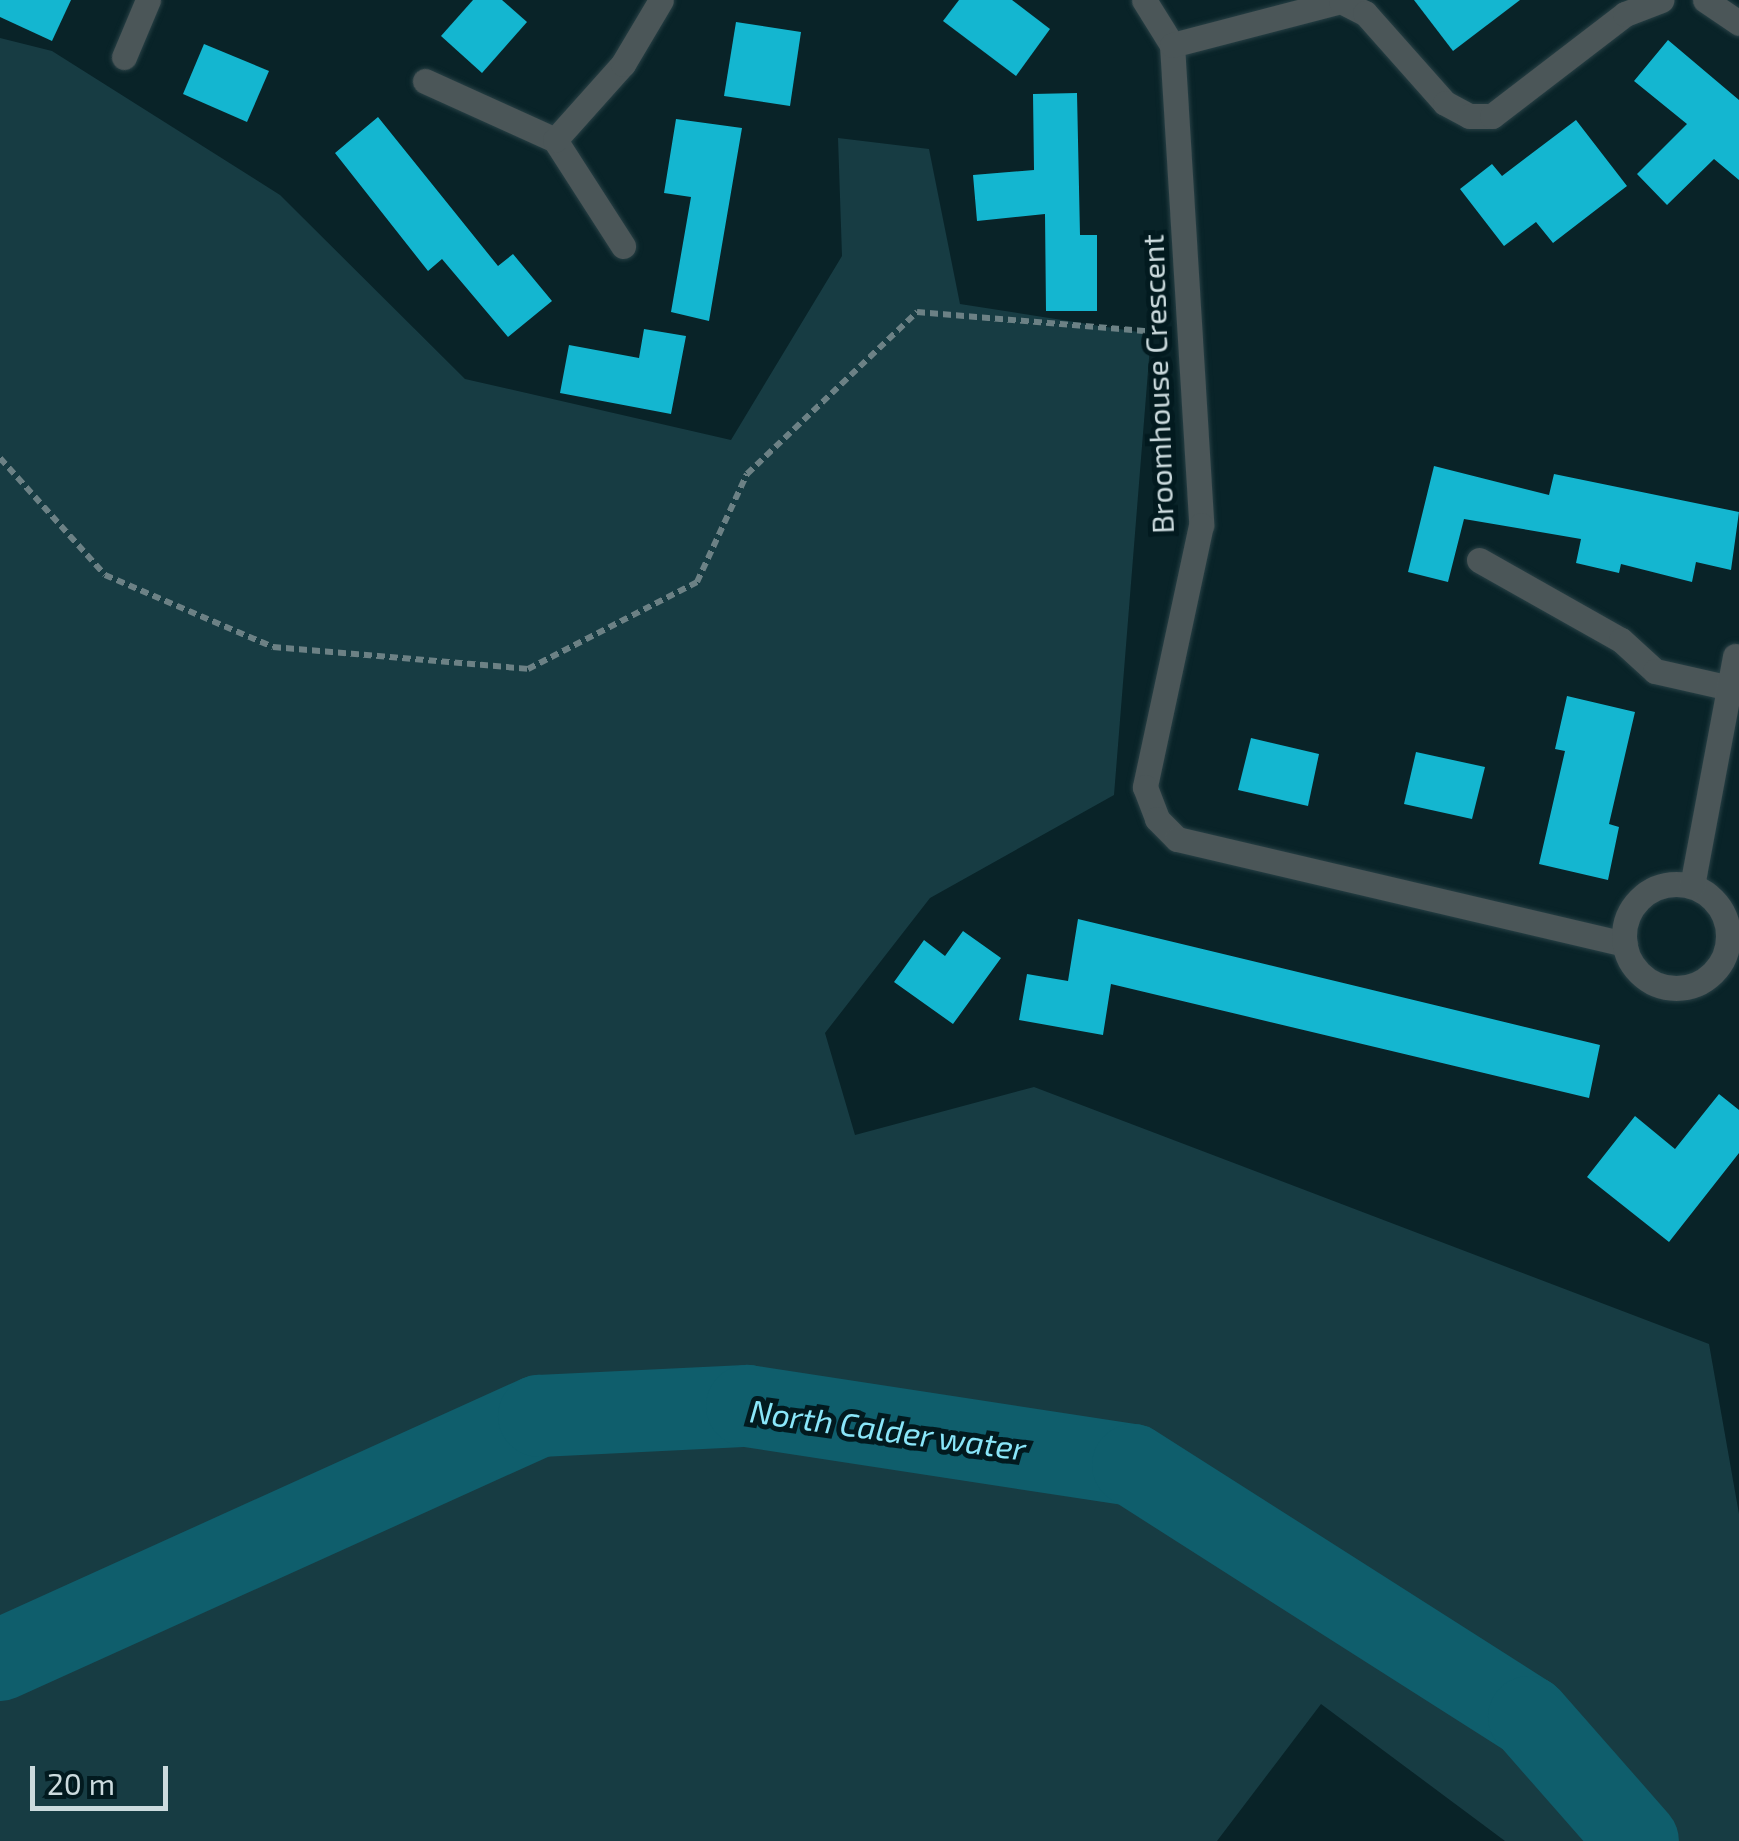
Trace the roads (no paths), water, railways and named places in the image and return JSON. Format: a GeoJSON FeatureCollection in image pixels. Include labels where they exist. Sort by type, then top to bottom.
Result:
{"type":"FeatureCollection","features":[{"type":"Feature","properties":{"kind":"street"},"geometry":{"type":"LineString","coordinates":[[124,57],[148,0]]}},
{"type":"Feature","properties":{"kind":"street"},"geometry":{"type":"LineString","coordinates":[[555,140],[623,64],[662,0]]}},
{"type":"Feature","properties":{"kind":"street","name":"Broomhouse Crescent"},"geometry":{"type":"LineString","coordinates":[[1144,0],[1172,45],[1192,335],[1200,525],[1145,786],[1157,818],[1177,838],[1625,944]]}},
{"type":"Feature","properties":{"kind":"street"},"geometry":{"type":"LineString","coordinates":[[1172,45],[1341,1],[1365,13],[1445,103],[1468,116],[1492,116],[1625,14],[1661,0]]}},
{"type":"Feature","properties":{"kind":"street"},"geometry":{"type":"LineString","coordinates":[[1705,0],[1739,23]]}},
{"type":"Feature","properties":{"kind":"street"},"geometry":{"type":"LineString","coordinates":[[426,81],[555,140],[624,246]]}},
{"type":"Feature","properties":{"kind":"street"},"geometry":{"type":"LineString","coordinates":[[1479,560],[1621,640],[1654,670],[1730,688]]}},
{"type":"Feature","properties":{"kind":"street"},"geometry":{"type":"LineString","coordinates":[[1692,886],[1729,754],[1730,688],[1735,656]]}},
{"type":"Feature","properties":{"kind":"street"},"geometry":{"type":"LineString","coordinates":[[1674,884],[1692,886],[1719,906],[1729,938],[1716,970],[1688,987],[1654,984],[1630,960],[1625,944],[1631,909],[1642,896],[1674,884]]}},
{"type":"Feature","properties":{"kind":"waterway","name":"North Calder water"},"geometry":{"type":"LineString","coordinates":[[0,1660],[539,1416],[747,1406],[1133,1465],[1529,1717],[1638,1841]]}}]}
